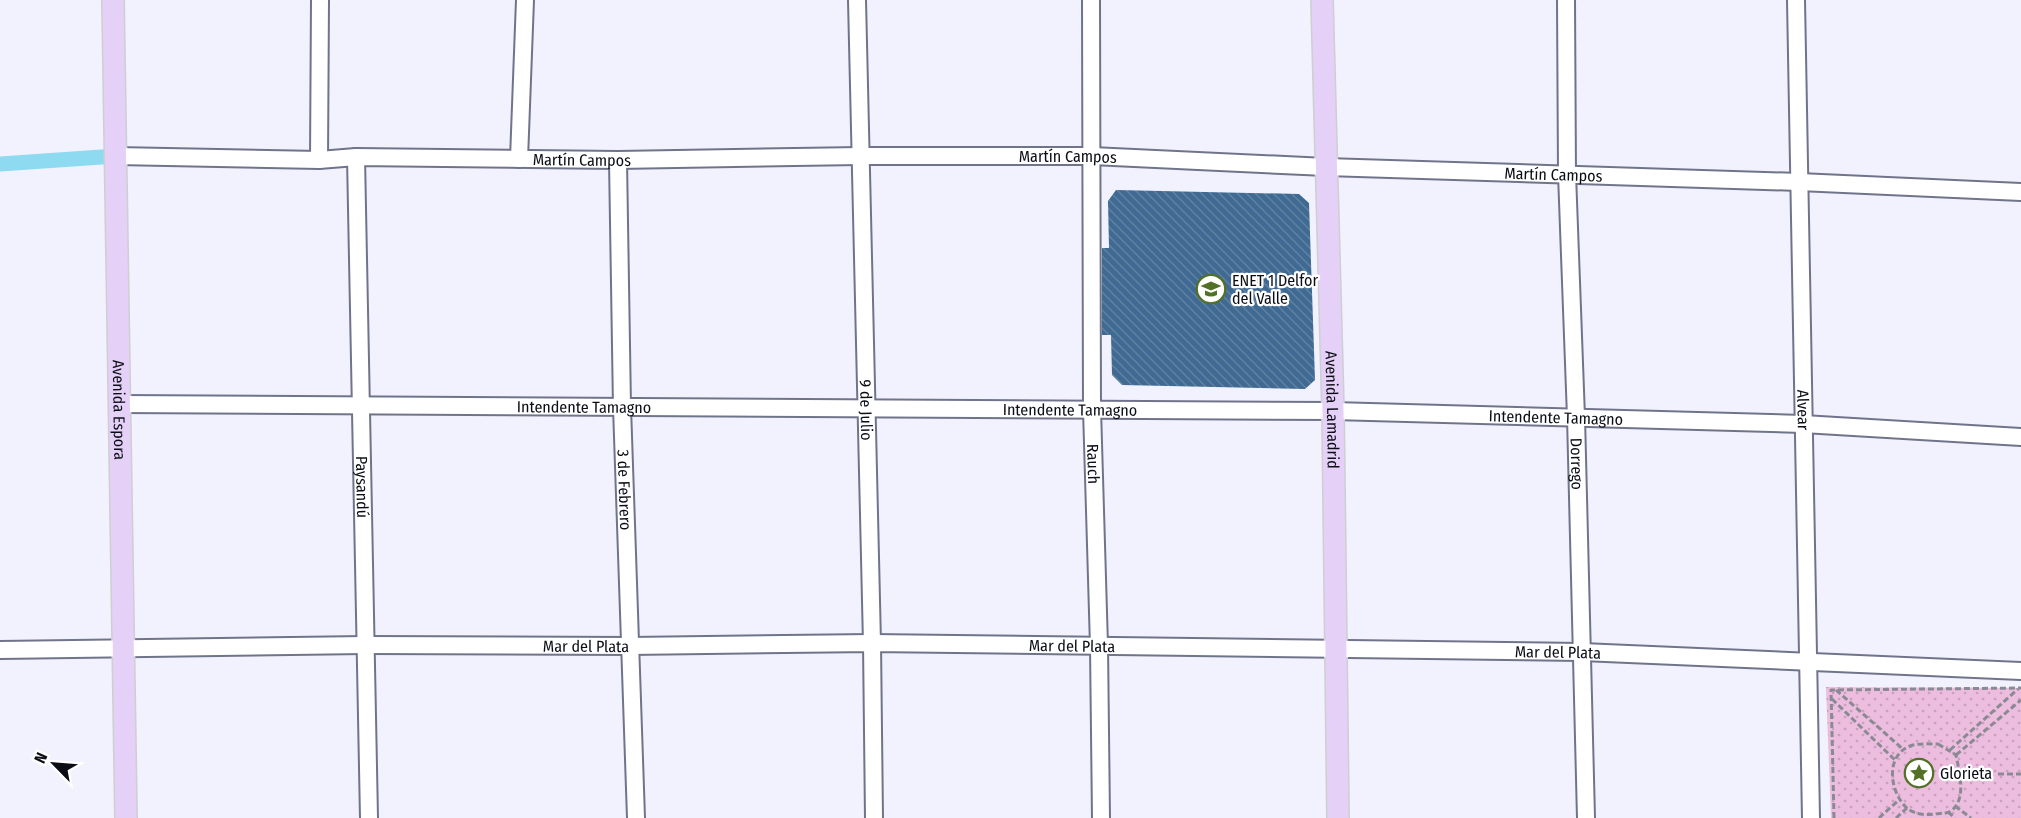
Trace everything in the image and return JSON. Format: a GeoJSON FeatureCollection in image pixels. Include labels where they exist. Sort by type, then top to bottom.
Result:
{"type":"FeatureCollection","features":[{"type":"Feature","properties":{"kind":"main road","name":"Avenida Espora"},"geometry":{"type":"LineString","coordinates":[[113,0],[126,818]]}},
{"type":"Feature","properties":{"kind":"main road","name":"Avenida Lamadrid"},"geometry":{"type":"LineString","coordinates":[[1322,0],[1333,411],[1338,818]]}},
{"type":"Feature","properties":{"kind":"street"},"geometry":{"type":"LineString","coordinates":[[319,160],[320,0]]}},
{"type":"Feature","properties":{"kind":"street"},"geometry":{"type":"LineString","coordinates":[[519,159],[525,0]]}},
{"type":"Feature","properties":{"kind":"street","name":"9 de Julio"},"geometry":{"type":"LineString","coordinates":[[857,0],[874,818]]}},
{"type":"Feature","properties":{"kind":"street","name":"Rauch"},"geometry":{"type":"LineString","coordinates":[[1090,0],[1092,409],[1101,818]]}},
{"type":"Feature","properties":{"kind":"street","name":"Dorrego"},"geometry":{"type":"LineString","coordinates":[[1566,0],[1567,174],[1576,417],[1586,818]]}},
{"type":"Feature","properties":{"kind":"street","name":"Alvear"},"geometry":{"type":"LineString","coordinates":[[1796,0],[1810,818]]}},
{"type":"Feature","properties":{"kind":"street","name":"Martín Campos"},"geometry":{"type":"LineString","coordinates":[[116,156],[319,160],[356,157],[618,160],[860,156],[1092,156],[1326,167],[1799,182],[2021,192]]}},
{"type":"Feature","properties":{"kind":"street","name":"Paysandú"},"geometry":{"type":"LineString","coordinates":[[356,157],[369,818]]}},
{"type":"Feature","properties":{"kind":"street","name":"3 de Febrero"},"geometry":{"type":"LineString","coordinates":[[618,160],[622,407],[636,818]]}},
{"type":"Feature","properties":{"kind":"street","name":"Intendente Tamagno"},"geometry":{"type":"LineString","coordinates":[[119,404],[1333,411],[1803,424],[2021,437]]}},
{"type":"Feature","properties":{"kind":"street","name":"Mar del Plata"},"geometry":{"type":"LineString","coordinates":[[0,650],[365,645],[630,646],[872,643],[1582,652],[2021,671]]}},
{"type":"Feature","properties":{"kind":"path"},"geometry":{"type":"LineString","coordinates":[[1834,818],[1831,690],[2020,688]]}},
{"type":"Feature","properties":{"kind":"path"},"geometry":{"type":"LineString","coordinates":[[1950,750],[2020,688]]}},
{"type":"Feature","properties":{"kind":"path"},"geometry":{"type":"LineString","coordinates":[[1836,690],[1904,750]]}},
{"type":"Feature","properties":{"kind":"path"},"geometry":{"type":"LineString","coordinates":[[1831,698],[1895,760]]}},
{"type":"Feature","properties":{"kind":"path"},"geometry":{"type":"LineString","coordinates":[[1956,755],[2021,700]]}},
{"type":"Feature","properties":{"kind":"path"},"geometry":{"type":"LineString","coordinates":[[1938,744],[1956,755],[1961,777],[1961,790],[1955,806],[1948,812],[1917,814],[1907,808],[1893,787],[1895,760],[1904,750],[1911,745],[1938,744]]}},
{"type":"Feature","properties":{"kind":"path"},"geometry":{"type":"LineString","coordinates":[[1998,774],[2021,774]]}},
{"type":"Feature","properties":{"kind":"path"},"geometry":{"type":"LineString","coordinates":[[1880,818],[1901,798]]}},
{"type":"Feature","properties":{"kind":"path"},"geometry":{"type":"LineString","coordinates":[[1955,806],[1971,818]]}},
{"type":"Feature","properties":{"kind":"path"},"geometry":{"type":"LineString","coordinates":[[1896,818],[1907,808]]}},
{"type":"Feature","properties":{"kind":"path"},"geometry":{"type":"LineString","coordinates":[[1948,812],[1955,818]]}},
{"type":"Feature","properties":{"kind":"shaded area"},"geometry":{"type":"Polygon","coordinates":[[[1826,687],[2021,688],[2021,818],[1831,818],[1826,687]]]}},
{"type":"Feature","properties":{"kind":"building","name":"ENET 1 Delfor del Valle"},"geometry":{"type":"Polygon","coordinates":[[[1116,190],[1299,194],[1309,203],[1315,380],[1305,389],[1122,385],[1112,375],[1111,335],[1102,335],[1102,248],[1109,248],[1108,201],[1116,190]]]}},
{"type":"Feature","properties":{"kind":"waterway"},"geometry":{"type":"LineString","coordinates":[[0,164],[116,156]]}},
{"type":"Feature","properties":{"kind":"place","name":"ENET 1 Delfor del Valle"},"geometry":{"type":"Point","coordinates":[1211,289]}},
{"type":"Feature","properties":{"kind":"place","name":"Glorieta"},"geometry":{"type":"Point","coordinates":[1919,773]}}]}
